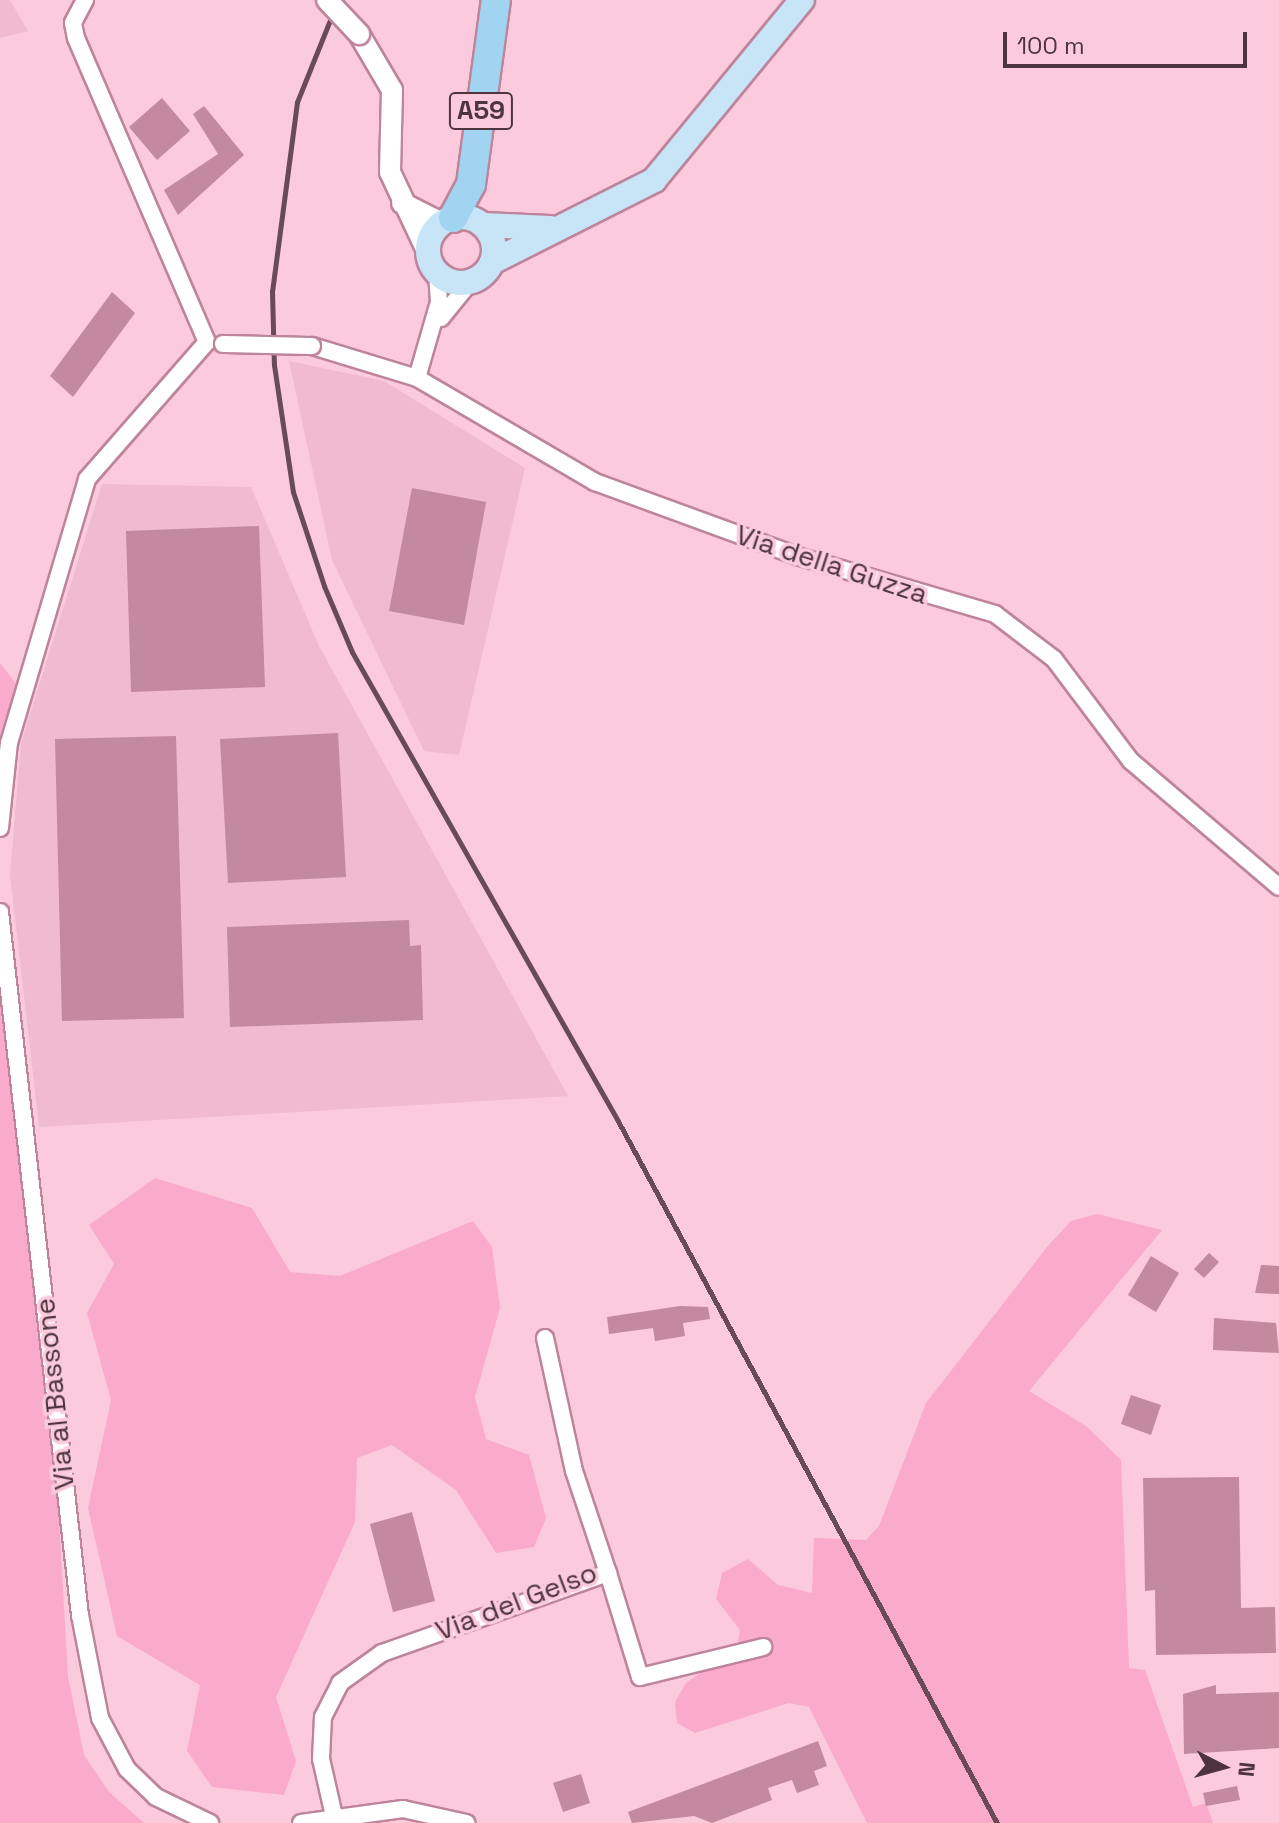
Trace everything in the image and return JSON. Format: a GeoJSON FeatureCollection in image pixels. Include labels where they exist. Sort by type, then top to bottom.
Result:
{"type":"FeatureCollection","features":[{"type":"Feature","properties":{"kind":"highway","name":"A59"},"geometry":{"type":"LineString","coordinates":[[447,220],[471,184],[496,0]]}},
{"type":"Feature","properties":{"kind":"main road"},"geometry":{"type":"LineString","coordinates":[[552,228],[447,220],[433,263],[471,281],[492,262],[552,228],[610,207],[654,180],[802,0]]}},
{"type":"Feature","properties":{"kind":"main road"},"geometry":{"type":"LineString","coordinates":[[484,225],[493,243],[492,262]]}},
{"type":"Feature","properties":{"kind":"street"},"geometry":{"type":"LineString","coordinates":[[0,828],[9,743],[87,479],[215,343],[76,38],[73,23],[85,0]]}},
{"type":"Feature","properties":{"kind":"street"},"geometry":{"type":"LineString","coordinates":[[327,0],[359,34],[392,90],[390,172],[398,201],[433,263],[434,329]]}},
{"type":"Feature","properties":{"kind":"street"},"geometry":{"type":"LineString","coordinates":[[398,201],[447,220]]}},
{"type":"Feature","properties":{"kind":"street"},"geometry":{"type":"LineString","coordinates":[[417,378],[434,329],[471,281]]}},
{"type":"Feature","properties":{"kind":"street","name":"Via della Guzza"},"geometry":{"type":"LineString","coordinates":[[215,343],[312,346],[417,378],[595,482],[797,556],[995,614],[1054,659],[1131,761],[1279,887]]}},
{"type":"Feature","properties":{"kind":"street","name":"Via al Bassone"},"geometry":{"type":"LineString","coordinates":[[0,912],[80,1615],[100,1718],[118,1756],[156,1797],[210,1823]]}},
{"type":"Feature","properties":{"kind":"street","name":"Via del Gelso"},"geometry":{"type":"LineString","coordinates":[[334,1816],[322,1731],[340,1683],[382,1653],[608,1573],[574,1471],[545,1338]]}},
{"type":"Feature","properties":{"kind":"street"},"geometry":{"type":"LineString","coordinates":[[608,1573],[640,1677],[763,1647]]}},
{"type":"Feature","properties":{"kind":"street"},"geometry":{"type":"LineString","coordinates":[[301,1823],[334,1816],[403,1809],[466,1823]]}},
{"type":"Feature","properties":{"kind":"shaded area"},"geometry":{"type":"Polygon","coordinates":[[[0,0],[10,0],[28,31],[0,38],[0,0]]]}},
{"type":"Feature","properties":{"kind":"shaded area"},"geometry":{"type":"Polygon","coordinates":[[[289,361],[384,381],[525,468],[459,755],[424,751],[332,560],[289,361]]]}},
{"type":"Feature","properties":{"kind":"shaded area"},"geometry":{"type":"Polygon","coordinates":[[[102,484],[251,487],[319,646],[568,1096],[39,1127],[10,874],[21,743],[102,484]]]}},
{"type":"Feature","properties":{"kind":"shaded area"},"geometry":{"type":"Polygon","coordinates":[[[0,663],[17,685],[0,736],[0,663]]]}},
{"type":"Feature","properties":{"kind":"shaded area"},"geometry":{"type":"Polygon","coordinates":[[[0,972],[55,1451],[68,1677],[84,1755],[109,1792],[144,1823],[0,1823],[0,972]]]}},
{"type":"Feature","properties":{"kind":"shaded area"},"geometry":{"type":"Polygon","coordinates":[[[155,1178],[252,1208],[290,1272],[340,1276],[473,1221],[492,1247],[500,1308],[475,1397],[486,1439],[529,1455],[546,1518],[534,1547],[496,1553],[456,1490],[392,1445],[357,1458],[355,1522],[276,1697],[296,1761],[284,1795],[212,1787],[187,1751],[200,1685],[117,1636],[88,1508],[111,1400],[87,1313],[114,1264],[89,1225],[155,1178]]]}},
{"type":"Feature","properties":{"kind":"shaded area"},"geometry":{"type":"Polygon","coordinates":[[[1097,1214],[1162,1230],[1029,1391],[1086,1426],[1121,1460],[1129,1668],[1145,1670],[1193,1807],[1206,1803],[1213,1823],[867,1823],[809,1707],[789,1703],[695,1733],[677,1723],[675,1702],[686,1683],[737,1647],[740,1630],[716,1599],[722,1573],[748,1559],[778,1585],[812,1593],[814,1538],[866,1540],[879,1526],[926,1403],[1047,1247],[1071,1221],[1097,1214]]]}},
{"type":"Feature","properties":{"kind":"building"},"geometry":{"type":"Polygon","coordinates":[[[162,98],[190,131],[157,160],[129,127],[162,98]]]}},
{"type":"Feature","properties":{"kind":"building"},"geometry":{"type":"Polygon","coordinates":[[[204,106],[244,155],[178,215],[164,190],[218,154],[193,114],[204,106]]]}},
{"type":"Feature","properties":{"kind":"building"},"geometry":{"type":"Polygon","coordinates":[[[112,292],[135,313],[73,397],[50,376],[112,292]]]}},
{"type":"Feature","properties":{"kind":"building"},"geometry":{"type":"Polygon","coordinates":[[[412,488],[486,502],[464,625],[389,611],[412,488]]]}},
{"type":"Feature","properties":{"kind":"building"},"geometry":{"type":"Polygon","coordinates":[[[259,526],[265,687],[131,692],[126,531],[259,526]]]}},
{"type":"Feature","properties":{"kind":"building"},"geometry":{"type":"Polygon","coordinates":[[[338,733],[346,877],[228,883],[220,739],[338,733]]]}},
{"type":"Feature","properties":{"kind":"building"},"geometry":{"type":"Polygon","coordinates":[[[176,736],[184,1018],[62,1021],[55,739],[176,736]]]}},
{"type":"Feature","properties":{"kind":"building"},"geometry":{"type":"Polygon","coordinates":[[[409,920],[410,946],[421,945],[423,1020],[230,1027],[227,927],[409,920]]]}},
{"type":"Feature","properties":{"kind":"building"},"geometry":{"type":"Polygon","coordinates":[[[1209,1253],[1219,1262],[1204,1278],[1194,1269],[1209,1253]]]}},
{"type":"Feature","properties":{"kind":"building"},"geometry":{"type":"Polygon","coordinates":[[[1151,1256],[1179,1273],[1156,1312],[1128,1295],[1151,1256]]]}},
{"type":"Feature","properties":{"kind":"building"},"geometry":{"type":"Polygon","coordinates":[[[1261,1265],[1279,1266],[1279,1294],[1255,1293],[1261,1265]]]}},
{"type":"Feature","properties":{"kind":"building"},"geometry":{"type":"Polygon","coordinates":[[[680,1306],[708,1307],[710,1319],[683,1323],[685,1336],[655,1341],[653,1328],[609,1334],[607,1317],[680,1306]]]}},
{"type":"Feature","properties":{"kind":"building"},"geometry":{"type":"Polygon","coordinates":[[[1214,1318],[1276,1323],[1279,1353],[1213,1350],[1214,1318]]]}},
{"type":"Feature","properties":{"kind":"building"},"geometry":{"type":"Polygon","coordinates":[[[1131,1395],[1161,1405],[1151,1435],[1121,1424],[1131,1395]]]}},
{"type":"Feature","properties":{"kind":"building"},"geometry":{"type":"Polygon","coordinates":[[[1239,1477],[1241,1608],[1275,1607],[1276,1653],[1156,1655],[1155,1590],[1145,1591],[1143,1478],[1239,1477]]]}},
{"type":"Feature","properties":{"kind":"building"},"geometry":{"type":"Polygon","coordinates":[[[412,1512],[435,1601],[393,1612],[370,1524],[412,1512]]]}},
{"type":"Feature","properties":{"kind":"building"},"geometry":{"type":"Polygon","coordinates":[[[1216,1685],[1216,1694],[1279,1692],[1279,1748],[1184,1754],[1183,1694],[1216,1685]]]}},
{"type":"Feature","properties":{"kind":"building"},"geometry":{"type":"Polygon","coordinates":[[[818,1741],[827,1766],[814,1771],[819,1785],[797,1793],[792,1780],[768,1788],[772,1800],[712,1823],[694,1816],[632,1823],[628,1812],[818,1741]]]}},
{"type":"Feature","properties":{"kind":"building"},"geometry":{"type":"Polygon","coordinates":[[[581,1774],[590,1803],[563,1812],[553,1783],[581,1774]]]}},
{"type":"Feature","properties":{"kind":"building"},"geometry":{"type":"Polygon","coordinates":[[[1237,1786],[1240,1800],[1206,1806],[1203,1793],[1237,1786]]]}},
{"type":"Feature","properties":{"kind":"railway"},"geometry":{"type":"LineString","coordinates":[[338,0],[297,102],[272,291],[274,365],[293,492],[324,586],[352,652],[618,1121],[997,1823]]}}]}
